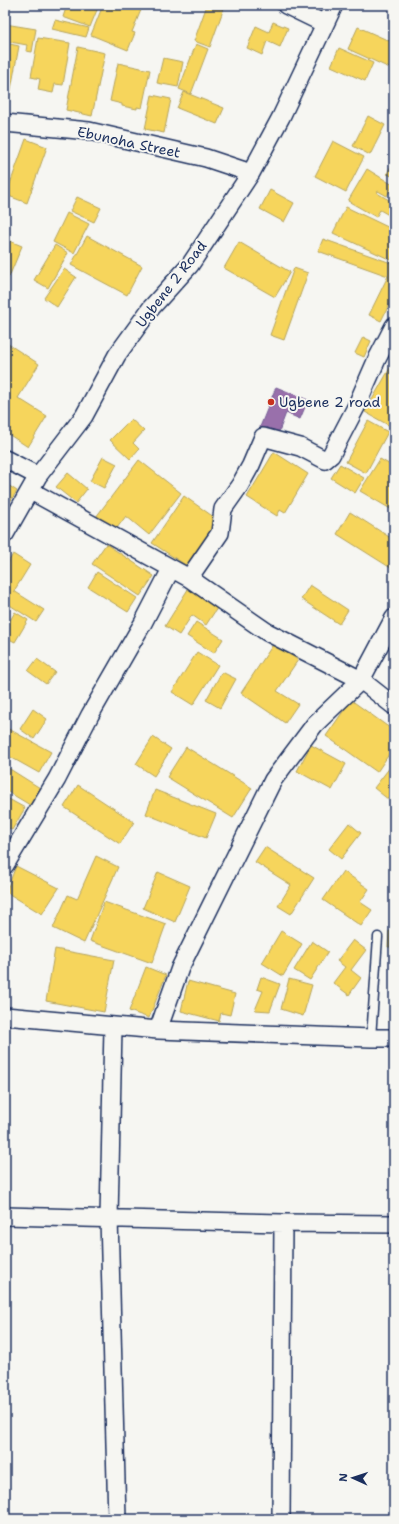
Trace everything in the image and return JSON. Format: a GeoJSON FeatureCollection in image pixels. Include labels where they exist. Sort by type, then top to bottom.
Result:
{"type":"FeatureCollection","features":[{"type":"Feature","properties":{"kind":"street"},"geometry":{"type":"LineString","coordinates":[[286,5],[325,24]]}},
{"type":"Feature","properties":{"kind":"street","name":"Ugbene 2 Road"},"geometry":{"type":"LineString","coordinates":[[5,534],[34,483],[84,416],[121,349],[151,308],[190,265],[251,173],[281,117],[334,5]]}},
{"type":"Feature","properties":{"kind":"street","name":"Ebunoha Street"},"geometry":{"type":"LineString","coordinates":[[5,123],[89,131],[206,158],[251,173]]}},
{"type":"Feature","properties":{"kind":"street"},"geometry":{"type":"LineString","coordinates":[[189,578],[220,533],[223,509],[240,485],[251,465],[263,437],[300,448],[325,460],[331,455],[356,407],[377,359],[394,326]]}},
{"type":"Feature","properties":{"kind":"street"},"geometry":{"type":"LineString","coordinates":[[5,459],[34,483],[171,569],[189,578],[267,632],[361,680],[394,706]]}},
{"type":"Feature","properties":{"kind":"street"},"geometry":{"type":"LineString","coordinates":[[5,865],[57,779],[90,715],[143,623],[171,569]]}},
{"type":"Feature","properties":{"kind":"street"},"geometry":{"type":"LineString","coordinates":[[158,1030],[180,968],[273,780],[315,724],[361,680],[394,618]]}},
{"type":"Feature","properties":{"kind":"street"},"geometry":{"type":"LineString","coordinates":[[5,1016],[158,1030],[394,1038]]}},
{"type":"Feature","properties":{"kind":"street"},"geometry":{"type":"LineString","coordinates":[[113,1027],[109,1218],[117,1519]]}},
{"type":"Feature","properties":{"kind":"street"},"geometry":{"type":"LineString","coordinates":[[5,1216],[283,1223],[394,1224]]}},
{"type":"Feature","properties":{"kind":"street"},"geometry":{"type":"LineString","coordinates":[[281,1519],[283,1223]]}},
{"type":"Feature","properties":{"kind":"lane"},"geometry":{"type":"LineString","coordinates":[[371,1038],[378,937]]}},
{"type":"Feature","properties":{"kind":"building: Homes"},"geometry":{"type":"Polygon","coordinates":[[[99,5],[90,27],[63,17],[66,8],[61,6],[99,5]]]}},
{"type":"Feature","properties":{"kind":"building: Homes"},"geometry":{"type":"Polygon","coordinates":[[[103,5],[143,5],[132,32],[135,33],[128,50],[91,35],[103,5]]]}},
{"type":"Feature","properties":{"kind":"building: Homes"},"geometry":{"type":"Polygon","coordinates":[[[207,5],[225,5],[210,47],[194,41],[207,5]]]}},
{"type":"Feature","properties":{"kind":"building: Homes"},"geometry":{"type":"Polygon","coordinates":[[[55,20],[89,28],[86,37],[52,29],[55,20]]]}},
{"type":"Feature","properties":{"kind":"building: Homes"},"geometry":{"type":"Polygon","coordinates":[[[273,22],[288,28],[280,47],[267,41],[262,55],[247,48],[256,26],[269,32],[273,22]]]}},
{"type":"Feature","properties":{"kind":"building: Homes"},"geometry":{"type":"Polygon","coordinates":[[[5,24],[36,29],[32,52],[26,51],[27,45],[5,41],[5,24]]]}},
{"type":"Feature","properties":{"kind":"building: Homes"},"geometry":{"type":"Polygon","coordinates":[[[358,27],[394,43],[394,70],[348,49],[358,27]]]}},
{"type":"Feature","properties":{"kind":"building: Homes"},"geometry":{"type":"Polygon","coordinates":[[[38,38],[70,43],[63,85],[55,84],[53,93],[38,90],[40,79],[31,77],[38,38]]]}},
{"type":"Feature","properties":{"kind":"building: Homes"},"geometry":{"type":"Polygon","coordinates":[[[5,43],[19,46],[7,111],[5,111],[5,43]]]}},
{"type":"Feature","properties":{"kind":"building: Homes"},"geometry":{"type":"Polygon","coordinates":[[[196,44],[208,49],[191,94],[179,89],[196,44]]]}},
{"type":"Feature","properties":{"kind":"building: Homes"},"geometry":{"type":"Polygon","coordinates":[[[78,47],[105,53],[92,116],[66,110],[78,47]]]}},
{"type":"Feature","properties":{"kind":"building: Homes"},"geometry":{"type":"Polygon","coordinates":[[[339,48],[373,63],[365,81],[331,66],[339,48]]]}},
{"type":"Feature","properties":{"kind":"building: Homes"},"geometry":{"type":"Polygon","coordinates":[[[163,58],[183,62],[178,87],[157,83],[163,58]]]}},
{"type":"Feature","properties":{"kind":"building: Homes"},"geometry":{"type":"Polygon","coordinates":[[[118,63],[150,70],[142,108],[137,107],[137,109],[122,106],[122,104],[110,101],[118,63]]]}},
{"type":"Feature","properties":{"kind":"building: Homes"},"geometry":{"type":"Polygon","coordinates":[[[184,92],[224,108],[217,124],[177,108],[184,92]]]}},
{"type":"Feature","properties":{"kind":"building: Homes"},"geometry":{"type":"Polygon","coordinates":[[[152,95],[171,99],[164,133],[145,129],[152,95]]]}},
{"type":"Feature","properties":{"kind":"building: Homes"},"geometry":{"type":"Polygon","coordinates":[[[368,116],[385,125],[370,155],[353,146],[368,116]]]}},
{"type":"Feature","properties":{"kind":"building: Homes"},"geometry":{"type":"Polygon","coordinates":[[[26,139],[47,147],[27,203],[6,195],[26,139]]]}},
{"type":"Feature","properties":{"kind":"building: Homes"},"geometry":{"type":"Polygon","coordinates":[[[333,141],[364,157],[346,192],[315,176],[333,141]]]}},
{"type":"Feature","properties":{"kind":"building: Homes"},"geometry":{"type":"Polygon","coordinates":[[[394,159],[394,177],[387,174],[394,159]]]}},
{"type":"Feature","properties":{"kind":"building: Homes"},"geometry":{"type":"Polygon","coordinates":[[[367,169],[393,185],[387,196],[378,191],[377,193],[394,203],[394,218],[380,210],[376,217],[348,201],[367,169]]]}},
{"type":"Feature","properties":{"kind":"building: Homes"},"geometry":{"type":"Polygon","coordinates":[[[270,190],[294,203],[284,222],[260,209],[270,190]]]}},
{"type":"Feature","properties":{"kind":"building: Homes"},"geometry":{"type":"Polygon","coordinates":[[[77,197],[101,208],[94,222],[70,211],[77,197]]]}},
{"type":"Feature","properties":{"kind":"building: Homes"},"geometry":{"type":"Polygon","coordinates":[[[346,207],[394,230],[394,253],[391,260],[333,233],[346,207]]]}},
{"type":"Feature","properties":{"kind":"building: Homes"},"geometry":{"type":"Polygon","coordinates":[[[67,213],[89,224],[74,253],[53,242],[67,213]]]}},
{"type":"Feature","properties":{"kind":"building: Homes"},"geometry":{"type":"Polygon","coordinates":[[[87,236],[142,266],[127,295],[71,265],[87,236]]]}},
{"type":"Feature","properties":{"kind":"building: Homes"},"geometry":{"type":"Polygon","coordinates":[[[5,239],[22,246],[9,277],[5,275],[5,239]]]}},
{"type":"Feature","properties":{"kind":"building: Homes"},"geometry":{"type":"Polygon","coordinates":[[[323,239],[394,264],[394,295],[381,321],[369,315],[388,276],[318,251],[323,239]]]}},
{"type":"Feature","properties":{"kind":"building: Homes"},"geometry":{"type":"Polygon","coordinates":[[[239,242],[290,272],[275,297],[224,268],[239,242]]]}},
{"type":"Feature","properties":{"kind":"building: Homes"},"geometry":{"type":"Polygon","coordinates":[[[55,245],[68,253],[48,288],[34,280],[55,245]]]}},
{"type":"Feature","properties":{"kind":"building: Homes"},"geometry":{"type":"Polygon","coordinates":[[[294,268],[308,273],[284,340],[270,335],[294,268]]]}},
{"type":"Feature","properties":{"kind":"building: Homes"},"geometry":{"type":"Polygon","coordinates":[[[64,269],[76,277],[57,307],[44,298],[64,269]]]}},
{"type":"Feature","properties":{"kind":"building: Homes"},"geometry":{"type":"Polygon","coordinates":[[[363,337],[371,341],[364,357],[355,353],[363,337]]]}},
{"type":"Feature","properties":{"kind":"building: Homes"},"geometry":{"type":"Polygon","coordinates":[[[5,342],[39,364],[18,398],[47,416],[28,447],[5,432],[5,342]]]}},
{"type":"Feature","properties":{"kind":"building: Homes"},"geometry":{"type":"Polygon","coordinates":[[[394,361],[394,418],[390,426],[365,412],[394,361]]]}},
{"type":"Feature","properties":{"kind":"building: Homes"},"geometry":{"type":"Polygon","coordinates":[[[131,419],[144,431],[133,443],[139,449],[130,459],[110,440],[131,419]]]}},
{"type":"Feature","properties":{"kind":"building: Homes"},"geometry":{"type":"Polygon","coordinates":[[[368,421],[388,432],[366,473],[346,462],[368,421]]]}},
{"type":"Feature","properties":{"kind":"building: Homes"},"geometry":{"type":"Polygon","coordinates":[[[274,452],[308,474],[285,513],[280,510],[277,516],[247,497],[274,452]]]}},
{"type":"Feature","properties":{"kind":"building: Homes"},"geometry":{"type":"Polygon","coordinates":[[[103,457],[117,464],[104,488],[90,481],[103,457]]]}},
{"type":"Feature","properties":{"kind":"building: Homes"},"geometry":{"type":"Polygon","coordinates":[[[380,459],[394,467],[394,511],[360,491],[380,459]]]}},
{"type":"Feature","properties":{"kind":"building: Homes"},"geometry":{"type":"Polygon","coordinates":[[[139,460],[181,493],[149,535],[126,516],[114,532],[96,517],[139,460]]]}},
{"type":"Feature","properties":{"kind":"building: Homes"},"geometry":{"type":"Polygon","coordinates":[[[340,464],[364,478],[355,493],[331,478],[340,464]]]}},
{"type":"Feature","properties":{"kind":"building: Homes"},"geometry":{"type":"Polygon","coordinates":[[[68,473],[87,489],[76,503],[56,487],[68,473]]]}},
{"type":"Feature","properties":{"kind":"building: Homes"},"geometry":{"type":"Polygon","coordinates":[[[5,483],[17,491],[5,509],[5,483]]]}},
{"type":"Feature","properties":{"kind":"building: Homes"},"geometry":{"type":"Polygon","coordinates":[[[184,496],[218,520],[187,566],[152,543],[184,496]]]}},
{"type":"Feature","properties":{"kind":"building: Homes"},"geometry":{"type":"Polygon","coordinates":[[[350,512],[394,540],[394,570],[337,534],[350,512]]]}},
{"type":"Feature","properties":{"kind":"building: Homes"},"geometry":{"type":"Polygon","coordinates":[[[106,544],[154,576],[140,596],[92,564],[106,544]]]}},
{"type":"Feature","properties":{"kind":"building: Homes"},"geometry":{"type":"Polygon","coordinates":[[[13,554],[30,565],[14,591],[44,610],[36,622],[5,602],[5,568],[13,554]]]}},
{"type":"Feature","properties":{"kind":"building: Homes"},"geometry":{"type":"Polygon","coordinates":[[[97,572],[137,598],[128,612],[88,587],[97,572]]]}},
{"type":"Feature","properties":{"kind":"building: Homes"},"geometry":{"type":"Polygon","coordinates":[[[310,585],[348,610],[339,624],[301,599],[310,585]]]}},
{"type":"Feature","properties":{"kind":"building: Homes"},"geometry":{"type":"Polygon","coordinates":[[[190,586],[219,605],[206,625],[192,615],[179,635],[165,626],[190,586]]]}},
{"type":"Feature","properties":{"kind":"building: Homes"},"geometry":{"type":"Polygon","coordinates":[[[15,612],[28,620],[15,642],[5,637],[5,629],[15,612]]]}},
{"type":"Feature","properties":{"kind":"building: Homes"},"geometry":{"type":"Polygon","coordinates":[[[196,622],[223,639],[214,653],[187,636],[196,622]]]}},
{"type":"Feature","properties":{"kind":"building: Homes"},"geometry":{"type":"Polygon","coordinates":[[[274,643],[298,660],[277,691],[298,704],[285,723],[241,693],[274,643]]]}},
{"type":"Feature","properties":{"kind":"building: Homes"},"geometry":{"type":"Polygon","coordinates":[[[197,652],[218,665],[193,705],[172,692],[197,652]]]}},
{"type":"Feature","properties":{"kind":"building: Homes"},"geometry":{"type":"Polygon","coordinates":[[[37,659],[55,672],[46,684],[28,671],[37,659]]]}},
{"type":"Feature","properties":{"kind":"building: Homes"},"geometry":{"type":"Polygon","coordinates":[[[222,672],[236,679],[220,708],[206,700],[222,672]]]}},
{"type":"Feature","properties":{"kind":"building: Homes"},"geometry":{"type":"Polygon","coordinates":[[[351,700],[394,731],[394,747],[377,772],[326,736],[351,700]]]}},
{"type":"Feature","properties":{"kind":"building: Homes"},"geometry":{"type":"Polygon","coordinates":[[[33,709],[47,719],[34,739],[20,729],[33,709]]]}},
{"type":"Feature","properties":{"kind":"building: Homes"},"geometry":{"type":"Polygon","coordinates":[[[5,727],[51,752],[39,773],[5,754],[5,727]]]}},
{"type":"Feature","properties":{"kind":"building: Homes"},"geometry":{"type":"Polygon","coordinates":[[[153,737],[171,749],[154,776],[136,764],[153,737]]]}},
{"type":"Feature","properties":{"kind":"building: Homes"},"geometry":{"type":"Polygon","coordinates":[[[311,745],[346,764],[332,790],[297,771],[311,745]]]}},
{"type":"Feature","properties":{"kind":"building: Homes"},"geometry":{"type":"Polygon","coordinates":[[[186,747],[252,788],[233,818],[167,777],[186,747]]]}},
{"type":"Feature","properties":{"kind":"building: Homes"},"geometry":{"type":"Polygon","coordinates":[[[394,762],[394,804],[374,788],[394,762]]]}},
{"type":"Feature","properties":{"kind":"building: Homes"},"geometry":{"type":"Polygon","coordinates":[[[5,766],[40,788],[30,805],[5,790],[5,766]]]}},
{"type":"Feature","properties":{"kind":"building: Homes"},"geometry":{"type":"Polygon","coordinates":[[[78,785],[134,822],[120,844],[64,807],[78,785]]]}},
{"type":"Feature","properties":{"kind":"building: Homes"},"geometry":{"type":"Polygon","coordinates":[[[155,790],[216,814],[206,838],[146,814],[155,790]]]}},
{"type":"Feature","properties":{"kind":"building: Homes"},"geometry":{"type":"Polygon","coordinates":[[[5,797],[25,808],[12,830],[5,826],[5,797]]]}},
{"type":"Feature","properties":{"kind":"building: Homes"},"geometry":{"type":"Polygon","coordinates":[[[349,823],[361,833],[341,859],[329,849],[349,823]]]}},
{"type":"Feature","properties":{"kind":"building: Homes"},"geometry":{"type":"Polygon","coordinates":[[[265,847],[314,878],[291,914],[278,906],[291,885],[255,862],[265,847]]]}},
{"type":"Feature","properties":{"kind":"building: Homes"},"geometry":{"type":"Polygon","coordinates":[[[96,856],[118,867],[84,943],[53,928],[68,895],[77,899],[96,856]]]}},
{"type":"Feature","properties":{"kind":"building: Homes"},"geometry":{"type":"Polygon","coordinates":[[[16,866],[59,888],[42,914],[6,892],[16,866]]]}},
{"type":"Feature","properties":{"kind":"building: Homes"},"geometry":{"type":"Polygon","coordinates":[[[343,871],[369,889],[360,902],[372,910],[361,926],[323,900],[343,871]]]}},
{"type":"Feature","properties":{"kind":"building: Homes"},"geometry":{"type":"Polygon","coordinates":[[[158,872],[190,886],[175,922],[143,908],[158,872]]]}},
{"type":"Feature","properties":{"kind":"building: Homes"},"geometry":{"type":"Polygon","coordinates":[[[104,902],[166,924],[152,963],[90,941],[104,902]]]}},
{"type":"Feature","properties":{"kind":"building: Homes"},"geometry":{"type":"Polygon","coordinates":[[[281,931],[302,944],[283,976],[262,963],[281,931]]]}},
{"type":"Feature","properties":{"kind":"building: Homes"},"geometry":{"type":"Polygon","coordinates":[[[389,931],[394,931],[394,947],[388,947],[389,931]]]}},
{"type":"Feature","properties":{"kind":"building: Homes"},"geometry":{"type":"Polygon","coordinates":[[[353,940],[366,950],[351,970],[361,978],[349,995],[333,983],[345,967],[337,961],[353,940]]]}},
{"type":"Feature","properties":{"kind":"building: Homes"},"geometry":{"type":"Polygon","coordinates":[[[312,941],[328,952],[310,980],[294,970],[312,941]]]}},
{"type":"Feature","properties":{"kind":"building: Homes"},"geometry":{"type":"Polygon","coordinates":[[[55,949],[114,960],[104,1012],[46,1001],[55,949]]]}},
{"type":"Feature","properties":{"kind":"building: Homes"},"geometry":{"type":"Polygon","coordinates":[[[146,967],[166,975],[149,1018],[129,1011],[146,967]]]}},
{"type":"Feature","properties":{"kind":"building: Homes"},"geometry":{"type":"Polygon","coordinates":[[[261,977],[280,984],[270,1011],[255,1010],[263,991],[257,989],[261,977]]]}},
{"type":"Feature","properties":{"kind":"building: Homes"},"geometry":{"type":"Polygon","coordinates":[[[289,979],[312,985],[303,1016],[281,1009],[289,979]]]}},
{"type":"Feature","properties":{"kind":"building: Homes"},"geometry":{"type":"Polygon","coordinates":[[[188,981],[235,994],[230,1015],[221,1013],[219,1021],[181,1011],[188,981]]]}},
{"type":"Feature","properties":{"kind":"building: Homes"},"geometry":{"type":"Polygon","coordinates":[[[390,1007],[394,1007],[394,1023],[389,1022],[390,1007]]]}},
{"type":"Feature","properties":{"kind":"building: Offices"},"geometry":{"type":"Polygon","coordinates":[[[276,387],[308,400],[300,419],[286,413],[278,434],[260,427],[276,387]]]}},
{"type":"Feature","properties":{"kind":"place","name":"Ugbene 2 road"},"geometry":{"type":"Point","coordinates":[271,402]}}]}
